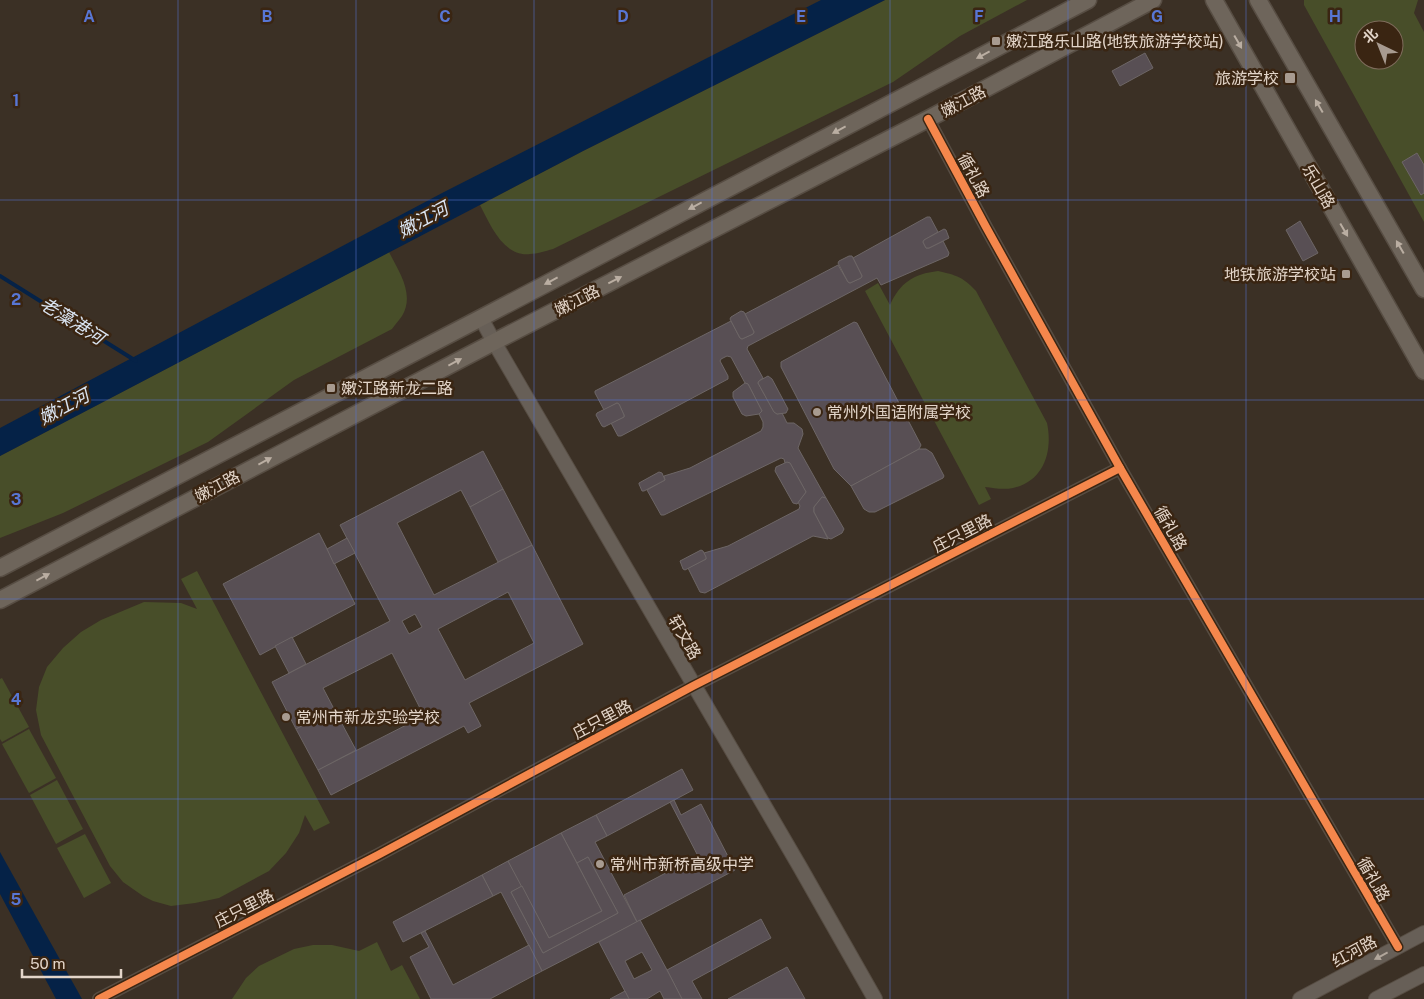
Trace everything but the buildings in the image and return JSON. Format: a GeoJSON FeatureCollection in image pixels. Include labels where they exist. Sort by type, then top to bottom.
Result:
{"type":"FeatureCollection","features":[{"type":"Feature","properties":{"kind":"main road","name":"嫩江路"},"geometry":{"type":"LineString","coordinates":[[0,568],[1088,0]]}},
{"type":"Feature","properties":{"kind":"main road","name":"嫩江路"},"geometry":{"type":"LineString","coordinates":[[0,600],[494,342],[928,119],[1153,0]]}},
{"type":"Feature","properties":{"kind":"main road","name":"乐山路"},"geometry":{"type":"LineString","coordinates":[[1214,0],[1424,371]]}},
{"type":"Feature","properties":{"kind":"main road"},"geometry":{"type":"LineString","coordinates":[[1258,0],[1424,289]]}},
{"type":"Feature","properties":{"kind":"street","name":"循礼路"},"geometry":{"type":"LineString","coordinates":[[928,119],[1120,468],[1398,947]]}},
{"type":"Feature","properties":{"kind":"street","name":"轩文路"},"geometry":{"type":"LineString","coordinates":[[481,318],[875,999]]}},
{"type":"Feature","properties":{"kind":"street","name":"庄只里路"},"geometry":{"type":"LineString","coordinates":[[99,999],[378,855],[693,686],[1120,468]]}},
{"type":"Feature","properties":{"kind":"street","name":"红河路"},"geometry":{"type":"LineString","coordinates":[[1300,999],[1424,933]]}},
{"type":"Feature","properties":{"kind":"street"},"geometry":{"type":"LineString","coordinates":[[1376,999],[1424,974]]}},
{"type":"Feature","properties":{"kind":"green space"},"geometry":{"type":"Polygon","coordinates":[[[885,0],[1027,0],[960,36],[893,82],[553,249],[521,254],[505,245],[493,230],[480,205],[583,151],[885,0]]]}},
{"type":"Feature","properties":{"kind":"green space"},"geometry":{"type":"Polygon","coordinates":[[[1304,0],[1418,0],[1414,13],[1424,32],[1424,222],[1304,5],[1304,0]]]}},
{"type":"Feature","properties":{"kind":"green space"},"geometry":{"type":"Polygon","coordinates":[[[389,252],[404,283],[407,300],[402,316],[392,329],[294,380],[208,442],[63,513],[0,538],[0,456],[389,252]]]}},
{"type":"Feature","properties":{"kind":"green space"},"geometry":{"type":"Polygon","coordinates":[[[938,271],[959,277],[976,291],[1047,423],[1049,434],[1047,454],[1039,472],[1024,484],[1013,488],[985,487],[991,499],[979,505],[865,291],[878,283],[890,305],[898,291],[908,281],[921,274],[938,271]]]}},
{"type":"Feature","properties":{"kind":"green space"},"geometry":{"type":"Polygon","coordinates":[[[197,571],[330,823],[314,831],[305,815],[299,833],[286,853],[269,871],[219,898],[171,906],[143,896],[123,882],[110,866],[41,735],[36,710],[39,687],[47,667],[63,648],[81,632],[101,620],[144,602],[181,603],[197,609],[181,579],[197,571]]]}},
{"type":"Feature","properties":{"kind":"green space"},"geometry":{"type":"Polygon","coordinates":[[[2,678],[29,727],[2,742],[0,739],[0,679],[2,678]]]}},
{"type":"Feature","properties":{"kind":"green space"},"geometry":{"type":"Polygon","coordinates":[[[29,729],[56,778],[29,793],[2,744],[29,729]]]}},
{"type":"Feature","properties":{"kind":"green space"},"geometry":{"type":"Polygon","coordinates":[[[57,780],[83,829],[56,844],[30,795],[57,780]]]}},
{"type":"Feature","properties":{"kind":"green space"},"geometry":{"type":"Polygon","coordinates":[[[85,834],[111,883],[84,898],[57,848],[85,834]]]}},
{"type":"Feature","properties":{"kind":"green space"},"geometry":{"type":"Polygon","coordinates":[[[377,942],[391,971],[402,965],[420,999],[232,999],[246,978],[259,966],[294,949],[313,945],[332,945],[359,951],[377,942]]]}},
{"type":"Feature","properties":{"kind":"water","name":"嫩江河"},"geometry":{"type":"Polygon","coordinates":[[[821,0],[885,0],[583,151],[0,456],[0,428],[444,192],[821,0]]]}},
{"type":"Feature","properties":{"kind":"water"},"geometry":{"type":"Polygon","coordinates":[[[0,852],[82,999],[56,999],[0,894],[0,852]]]}},
{"type":"Feature","properties":{"kind":"waterway","name":"老藻港河"},"geometry":{"type":"LineString","coordinates":[[0,276],[136,361]]}},
{"type":"Feature","properties":{"kind":"cycle path"},"geometry":{"type":"LineString","coordinates":[[928,119],[1120,468],[1398,947]]}},
{"type":"Feature","properties":{"kind":"cycle path"},"geometry":{"type":"LineString","coordinates":[[99,999],[378,855],[693,686],[1120,468]]}},
{"type":"Feature","properties":{"kind":"place","name":"嫩江路乐山路(地铁旅游学校站)"},"geometry":{"type":"Point","coordinates":[996,41]}},
{"type":"Feature","properties":{"kind":"place","name":"旅游学校"},"geometry":{"type":"Point","coordinates":[1290,78]}},
{"type":"Feature","properties":{"kind":"place","name":"地铁旅游学校站"},"geometry":{"type":"Point","coordinates":[1346,274]}},
{"type":"Feature","properties":{"kind":"place","name":"嫩江路新龙二路"},"geometry":{"type":"Point","coordinates":[331,388]}},
{"type":"Feature","properties":{"kind":"place","name":"常州外国语附属学校"},"geometry":{"type":"Point","coordinates":[817,412]}},
{"type":"Feature","properties":{"kind":"place","name":"常州市新龙实验学校"},"geometry":{"type":"Point","coordinates":[286,717]}},
{"type":"Feature","properties":{"kind":"place","name":"常州市新桥高级中学"},"geometry":{"type":"Point","coordinates":[600,864]}}]}
